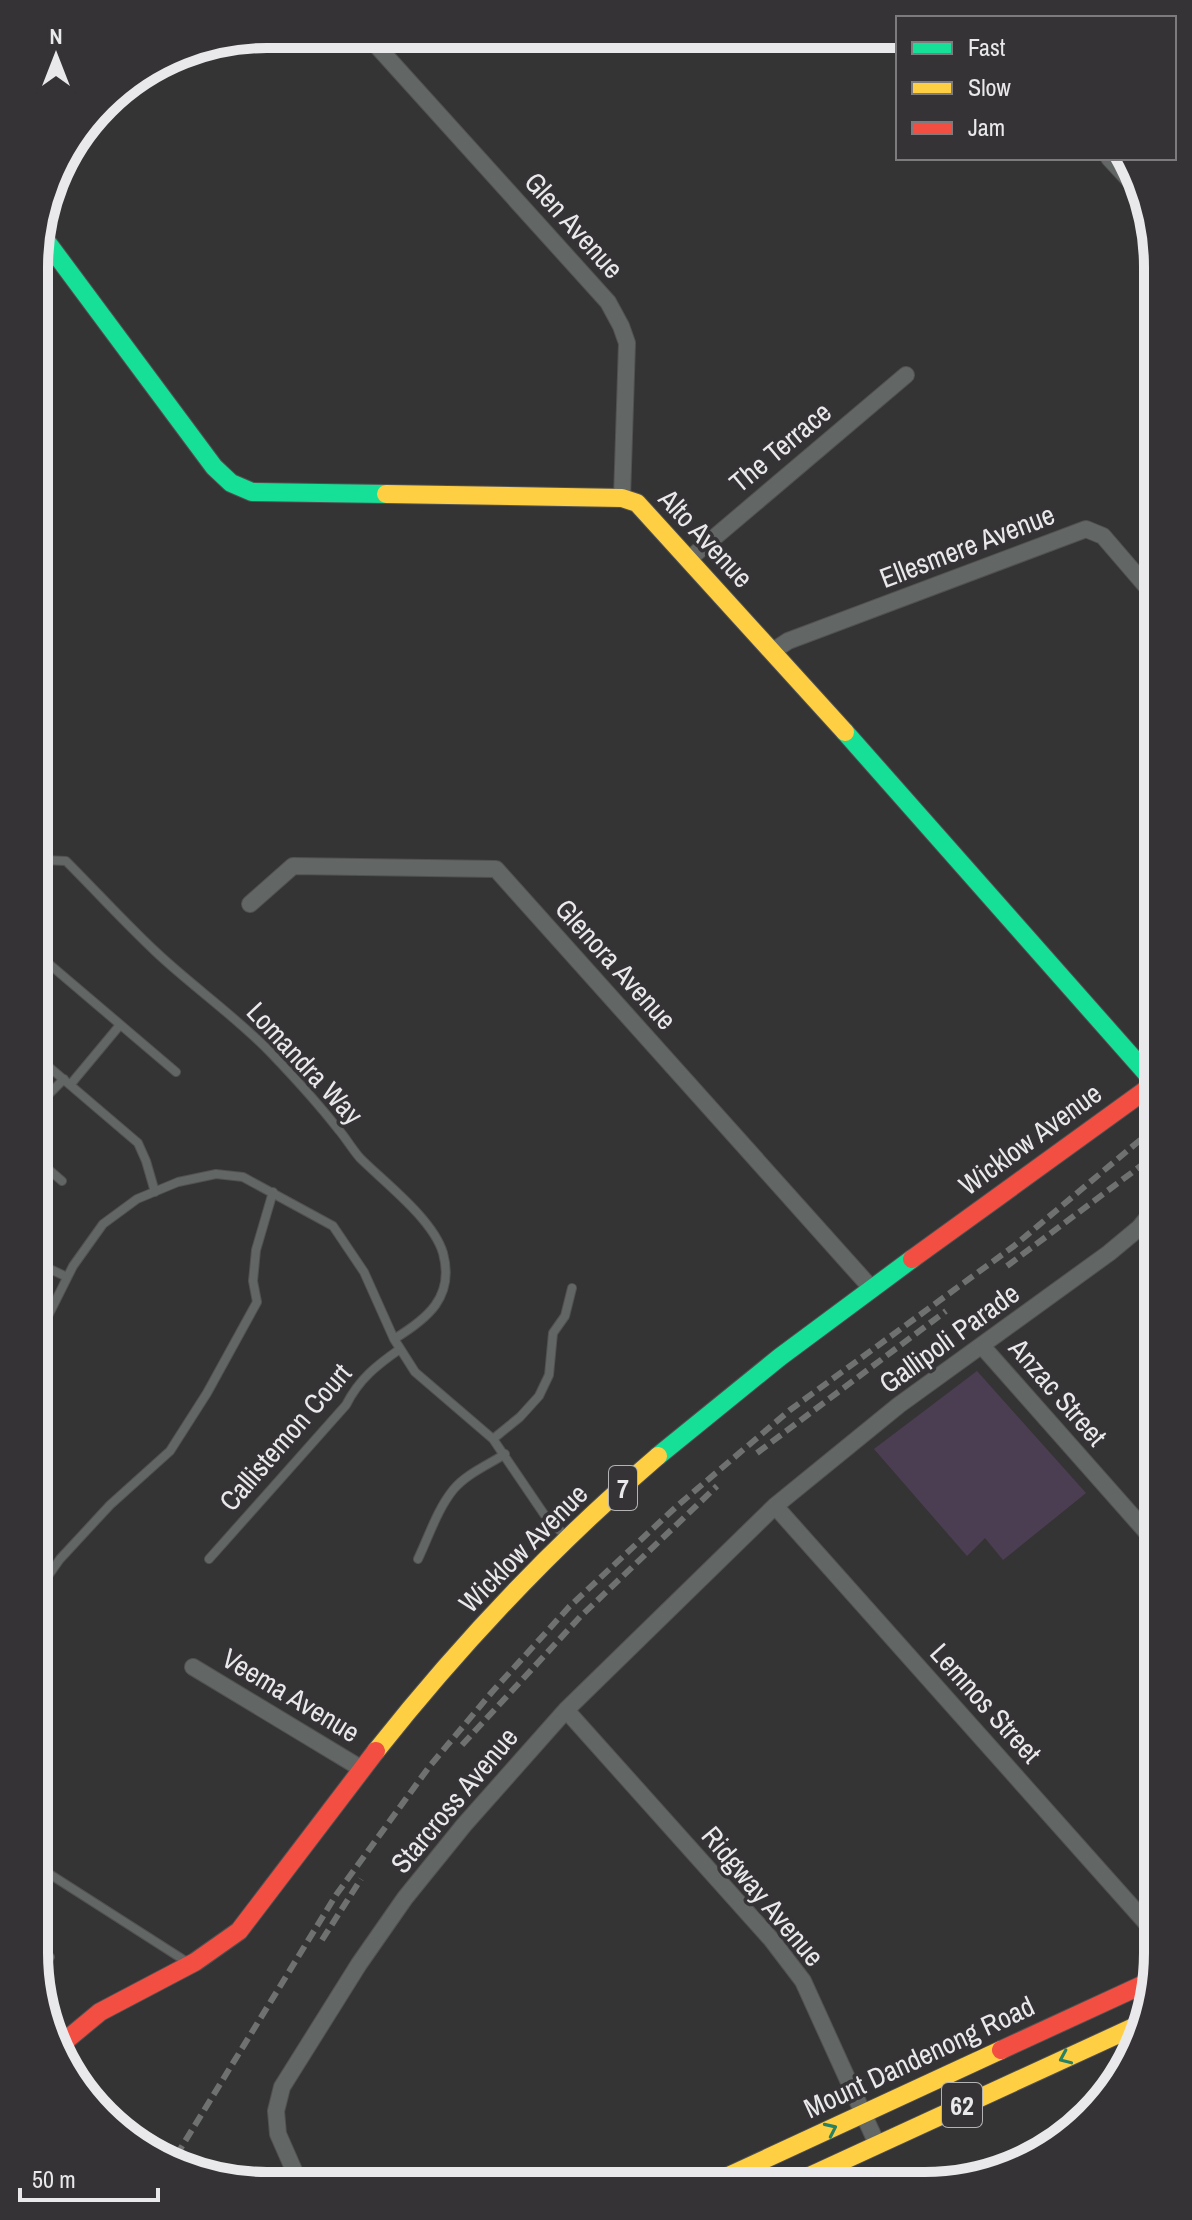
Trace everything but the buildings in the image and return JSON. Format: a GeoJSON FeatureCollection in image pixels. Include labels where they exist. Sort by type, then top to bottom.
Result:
{"type":"FeatureCollection","features":[{"type":"Feature","properties":{"kind":"main road","name":"Alto Avenue"},"geometry":{"type":"LineString","coordinates":[[50,246],[214,467],[231,483],[252,492],[622,498],[637,503],[773,651],[1144,1068]]}},
{"type":"Feature","properties":{"kind":"main road","name":"Wicklow Avenue"},"geometry":{"type":"LineString","coordinates":[[67,2040],[109,2005],[191,1964],[240,1930],[362,1769],[442,1672],[569,1538],[717,1406],[1144,1091]]}},
{"type":"Feature","properties":{"kind":"main road","name":"Mount Dandenong Road"},"geometry":{"type":"LineString","coordinates":[[810,2164],[864,2114],[1141,1985]]}},
{"type":"Feature","properties":{"kind":"main road","name":"Mount Dandenong Road"},"geometry":{"type":"LineString","coordinates":[[772,2172],[877,2144],[1130,2029]]}},
{"type":"Feature","properties":{"kind":"street","name":"Glen Avenue"},"geometry":{"type":"LineString","coordinates":[[379,48],[608,302],[621,326],[627,343],[622,498]]}},
{"type":"Feature","properties":{"kind":"street","name":"The Terrace"},"geometry":{"type":"LineString","coordinates":[[689,559],[906,375]]}},
{"type":"Feature","properties":{"kind":"street","name":"Ellesmere Avenue"},"geometry":{"type":"LineString","coordinates":[[773,651],[788,641],[1086,529],[1103,536],[1144,584]]}},
{"type":"Feature","properties":{"kind":"street","name":"Glenora Avenue"},"geometry":{"type":"LineString","coordinates":[[250,904],[293,866],[496,869],[872,1289]]}},
{"type":"Feature","properties":{"kind":"street","name":"Gallipoli Parade"},"geometry":{"type":"LineString","coordinates":[[775,1506],[899,1405],[1109,1253],[1144,1222]]}},
{"type":"Feature","properties":{"kind":"street","name":"Anzac Street"},"geometry":{"type":"LineString","coordinates":[[982,1346],[1143,1528]]}},
{"type":"Feature","properties":{"kind":"street","name":"Starcross Avenue"},"geometry":{"type":"LineString","coordinates":[[295,2172],[278,2134],[276,2111],[282,2087],[359,1964],[405,1898],[464,1825],[566,1710],[775,1506]]}},
{"type":"Feature","properties":{"kind":"street","name":"Lemnos Street"},"geometry":{"type":"LineString","coordinates":[[775,1506],[1144,1920]]}},
{"type":"Feature","properties":{"kind":"street","name":"Veema Avenue"},"geometry":{"type":"LineString","coordinates":[[193,1667],[362,1769]]}},
{"type":"Feature","properties":{"kind":"street","name":"Ridgway Avenue"},"geometry":{"type":"LineString","coordinates":[[566,1710],[771,1939],[803,1981],[877,2144]]}},
{"type":"Feature","properties":{"kind":"lane","name":"Lomandra Way"},"geometry":{"type":"LineString","coordinates":[[48,860],[66,861],[156,953],[235,1018],[271,1053],[360,1157],[390,1183],[425,1223],[443,1251],[446,1271],[443,1292],[436,1308],[422,1323],[394,1339]]}},
{"type":"Feature","properties":{"kind":"lane"},"geometry":{"type":"LineString","coordinates":[[48,963],[176,1072]]}},
{"type":"Feature","properties":{"kind":"lane"},"geometry":{"type":"LineString","coordinates":[[48,1097],[67,1082],[120,1025]]}},
{"type":"Feature","properties":{"kind":"lane"},"geometry":{"type":"LineString","coordinates":[[48,1066],[138,1143],[155,1192]]}},
{"type":"Feature","properties":{"kind":"lane"},"geometry":{"type":"LineString","coordinates":[[48,1169],[62,1181]]}},
{"type":"Feature","properties":{"kind":"lane"},"geometry":{"type":"LineString","coordinates":[[48,1316],[67,1277],[103,1224],[137,1199],[178,1182],[216,1174],[243,1177],[333,1226],[364,1272],[394,1339],[415,1372],[493,1439],[548,1520],[569,1538]]}},
{"type":"Feature","properties":{"kind":"lane"},"geometry":{"type":"LineString","coordinates":[[48,1576],[110,1505],[170,1451],[207,1393],[257,1302],[253,1281],[256,1250],[273,1192]]}},
{"type":"Feature","properties":{"kind":"lane"},"geometry":{"type":"LineString","coordinates":[[48,1268],[67,1277]]}},
{"type":"Feature","properties":{"kind":"lane"},"geometry":{"type":"LineString","coordinates":[[493,1439],[539,1396],[549,1375],[553,1333],[565,1316],[572,1288]]}},
{"type":"Feature","properties":{"kind":"lane","name":"Callistemon Court"},"geometry":{"type":"LineString","coordinates":[[209,1559],[346,1405],[356,1386],[374,1367],[400,1349]]}},
{"type":"Feature","properties":{"kind":"lane"},"geometry":{"type":"LineString","coordinates":[[418,1559],[453,1489],[505,1454]]}},
{"type":"Feature","properties":{"kind":"lane"},"geometry":{"type":"LineString","coordinates":[[48,1873],[191,1964]]}},
{"type":"Feature","properties":{"kind":"shaded area"},"geometry":{"type":"Polygon","coordinates":[[[977,1371],[1086,1493],[1003,1560],[985,1538],[967,1556],[874,1449],[977,1371]]]}},
{"type":"Feature","properties":{"kind":"railway"},"geometry":{"type":"LineString","coordinates":[[178,2153],[336,1895],[429,1767],[569,1607],[677,1506],[790,1410],[1014,1246],[1144,1137]]}},
{"type":"Feature","properties":{"kind":"railway"},"geometry":{"type":"LineString","coordinates":[[1007,1266],[1144,1163]]}},
{"type":"Feature","properties":{"kind":"railway"},"geometry":{"type":"LineString","coordinates":[[757,1453],[946,1311]]}},
{"type":"Feature","properties":{"kind":"railway"},"geometry":{"type":"LineString","coordinates":[[462,1745],[580,1617],[717,1486]]}},
{"type":"Feature","properties":{"kind":"railway"},"geometry":{"type":"LineString","coordinates":[[322,1940],[361,1879]]}},
{"type":"Feature","properties":{"kind":"traffic: fast"},"geometry":{"type":"LineString","coordinates":[[50,246],[214,467],[231,483],[252,492],[386,494]]}},
{"type":"Feature","properties":{"kind":"traffic: fast"},"geometry":{"type":"LineString","coordinates":[[845,732],[1144,1071]]}},
{"type":"Feature","properties":{"kind":"traffic: fast"},"geometry":{"type":"LineString","coordinates":[[658,1456],[780,1357],[912,1259]]}},
{"type":"Feature","properties":{"kind":"traffic: slow"},"geometry":{"type":"LineString","coordinates":[[386,494],[622,498],[637,503],[845,732]]}},
{"type":"Feature","properties":{"kind":"traffic: slow"},"geometry":{"type":"LineString","coordinates":[[376,1751],[510,1597],[582,1524],[658,1456]]}},
{"type":"Feature","properties":{"kind":"traffic: slow"},"geometry":{"type":"LineString","coordinates":[[818,2172],[1130,2029]]}},
{"type":"Feature","properties":{"kind":"traffic: slow"},"geometry":{"type":"LineString","coordinates":[[737,2172],[1001,2050]]}},
{"type":"Feature","properties":{"kind":"traffic: jam"},"geometry":{"type":"LineString","coordinates":[[912,1259],[1144,1091]]}},
{"type":"Feature","properties":{"kind":"traffic: jam"},"geometry":{"type":"LineString","coordinates":[[67,2040],[100,2012],[195,1962],[239,1931],[376,1751]]}},
{"type":"Feature","properties":{"kind":"traffic: jam"},"geometry":{"type":"LineString","coordinates":[[1001,2050],[1141,1985]]}}]}
